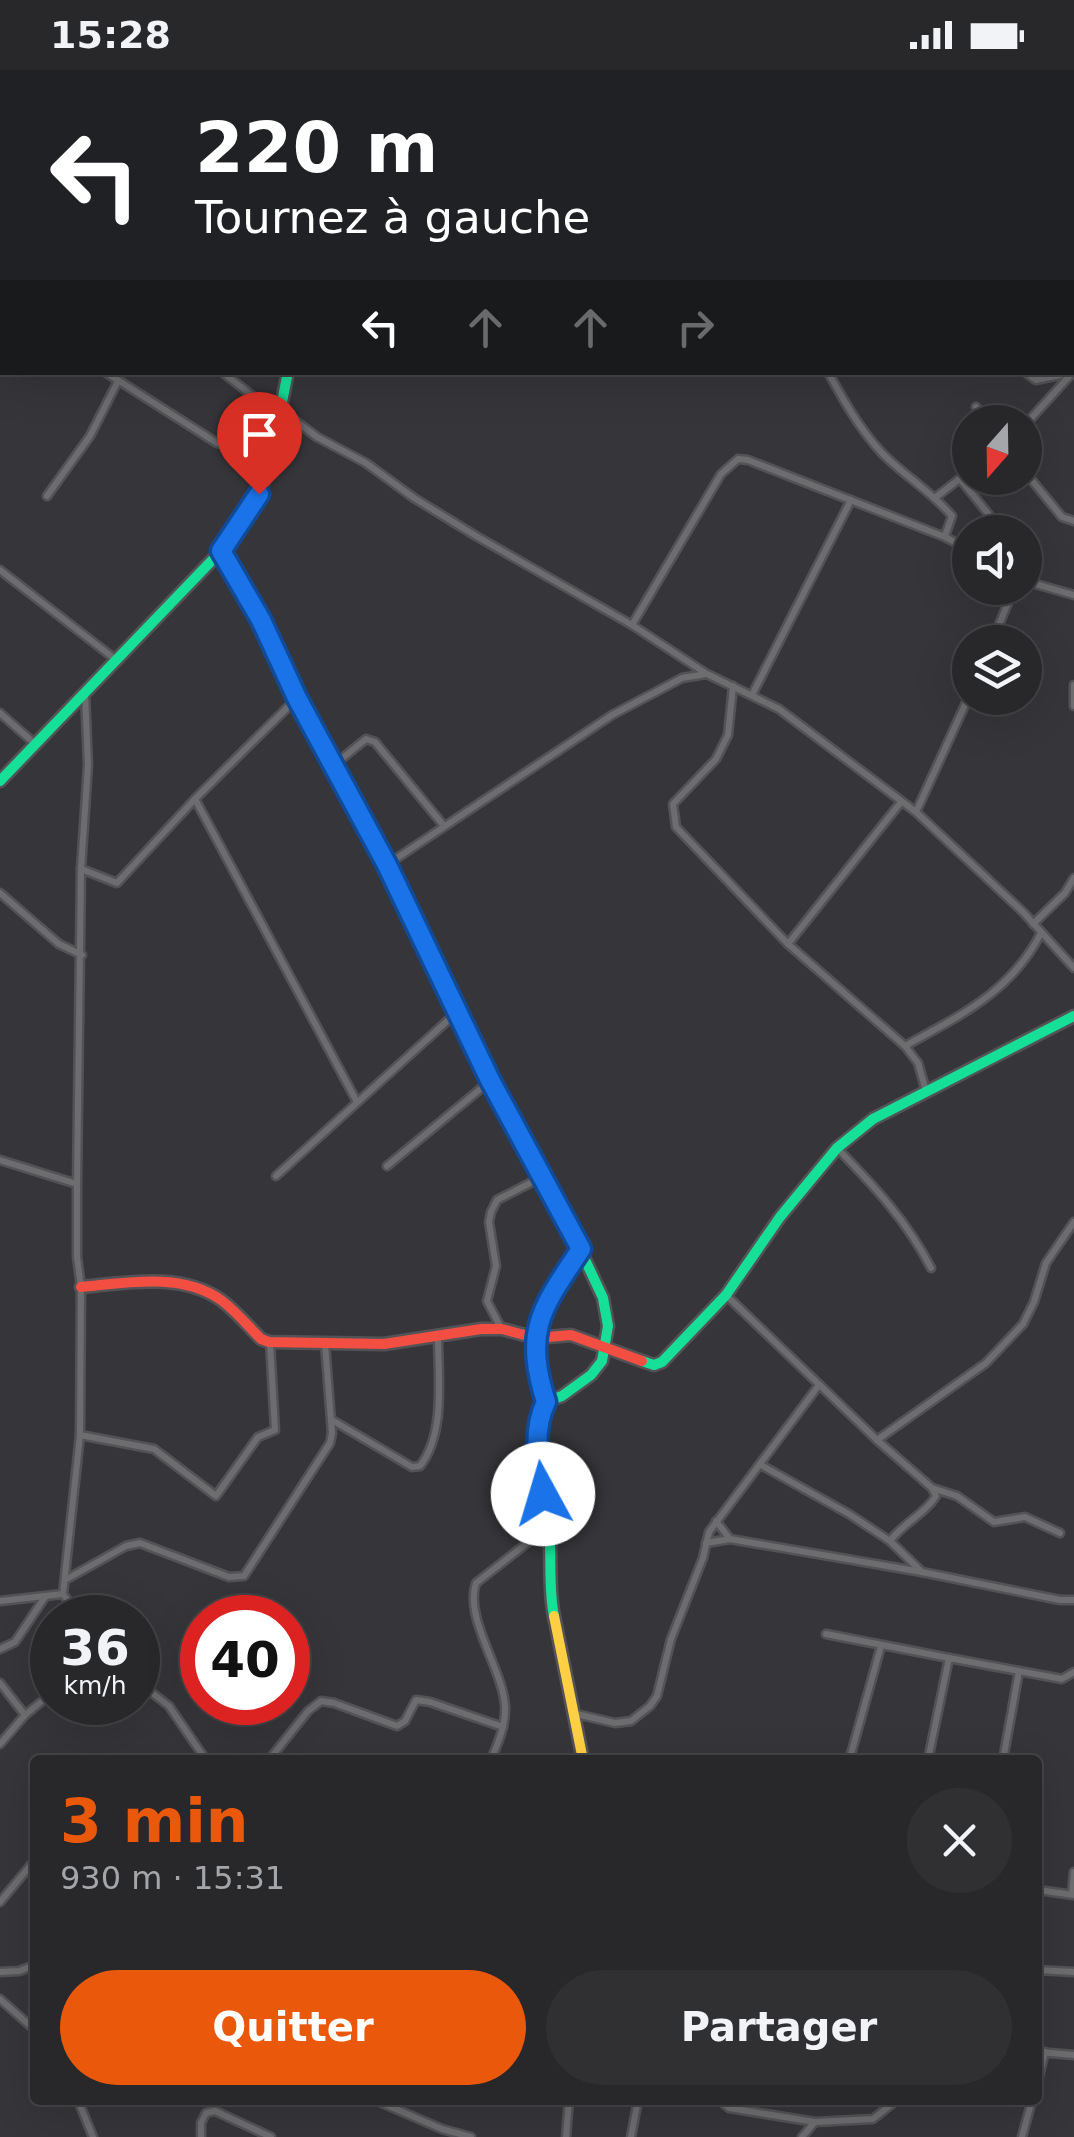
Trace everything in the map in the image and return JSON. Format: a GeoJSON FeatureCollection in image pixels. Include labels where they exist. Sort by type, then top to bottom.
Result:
{"type":"FeatureCollection","features":[{"type":"Feature","properties":{"kind":"street"},"geometry":{"type":"LineString","coordinates":[[109,375],[217,442],[271,457]]}},
{"type":"Feature","properties":{"kind":"street"},"geometry":{"type":"LineString","coordinates":[[226,375],[258,400],[282,410],[317,437],[366,463],[430,508],[632,625],[707,674],[779,709],[916,812],[1074,968]]}},
{"type":"Feature","properties":{"kind":"street"},"geometry":{"type":"LineString","coordinates":[[0,782],[221,551],[250,512],[271,457],[288,375]]}},
{"type":"Feature","properties":{"kind":"street"},"geometry":{"type":"LineString","coordinates":[[830,375],[854,418],[882,454],[936,496],[952,516],[945,536]]}},
{"type":"Feature","properties":{"kind":"street"},"geometry":{"type":"LineString","coordinates":[[1029,375],[1036,380],[1058,375]]}},
{"type":"Feature","properties":{"kind":"street"},"geometry":{"type":"LineString","coordinates":[[1042,406],[1069,375]]}},
{"type":"Feature","properties":{"kind":"street"},"geometry":{"type":"LineString","coordinates":[[47,496],[90,436],[118,381]]}},
{"type":"Feature","properties":{"kind":"street"},"geometry":{"type":"LineString","coordinates":[[632,625],[732,462],[748,460],[952,540]]}},
{"type":"Feature","properties":{"kind":"street"},"geometry":{"type":"LineString","coordinates":[[936,496],[952,485]]}},
{"type":"Feature","properties":{"kind":"street"},"geometry":{"type":"LineString","coordinates":[[1042,493],[1062,517],[1074,521]]}},
{"type":"Feature","properties":{"kind":"street"},"geometry":{"type":"LineString","coordinates":[[973,495],[990,515]]}},
{"type":"Feature","properties":{"kind":"street"},"geometry":{"type":"LineString","coordinates":[[752,694],[851,500]]}},
{"type":"Feature","properties":{"kind":"street"},"geometry":{"type":"LineString","coordinates":[[221,551],[261,620],[297,698],[387,865],[490,1080],[581,1249],[603,1298],[608,1326],[606,1348],[591,1375],[562,1396],[546,1402],[538,1416],[537,1461],[549,1526],[552,1608],[582,1755]]}},
{"type":"Feature","properties":{"kind":"street"},"geometry":{"type":"LineString","coordinates":[[0,570],[115,659]]}},
{"type":"Feature","properties":{"kind":"street"},"geometry":{"type":"LineString","coordinates":[[1042,586],[1074,595]]}},
{"type":"Feature","properties":{"kind":"street"},"geometry":{"type":"LineString","coordinates":[[387,865],[626,707],[682,678],[707,674]]}},
{"type":"Feature","properties":{"kind":"street"},"geometry":{"type":"LineString","coordinates":[[1074,684],[1074,706]]}},
{"type":"Feature","properties":{"kind":"street"},"geometry":{"type":"LineString","coordinates":[[732,686],[728,735],[716,759],[673,804],[676,827],[788,944],[905,1046],[925,1078],[926,1092]]}},
{"type":"Feature","properties":{"kind":"street"},"geometry":{"type":"LineString","coordinates":[[57,1595],[63,1594],[80,1434],[77,1184],[82,869],[88,766],[85,692]]}},
{"type":"Feature","properties":{"kind":"street"},"geometry":{"type":"LineString","coordinates":[[82,869],[117,883],[195,798],[297,698]]}},
{"type":"Feature","properties":{"kind":"street"},"geometry":{"type":"LineString","coordinates":[[0,712],[34,743]]}},
{"type":"Feature","properties":{"kind":"street"},"geometry":{"type":"LineString","coordinates":[[916,812],[960,715]]}},
{"type":"Feature","properties":{"kind":"street"},"geometry":{"type":"LineString","coordinates":[[334,765],[366,740],[375,742],[444,826]]}},
{"type":"Feature","properties":{"kind":"street"},"geometry":{"type":"LineString","coordinates":[[195,798],[357,1102]]}},
{"type":"Feature","properties":{"kind":"street"},"geometry":{"type":"LineString","coordinates":[[788,944],[902,802]]}},
{"type":"Feature","properties":{"kind":"street"},"geometry":{"type":"LineString","coordinates":[[1033,924],[1065,893],[1074,878]]}},
{"type":"Feature","properties":{"kind":"street"},"geometry":{"type":"LineString","coordinates":[[0,893],[59,944],[82,955]]}},
{"type":"Feature","properties":{"kind":"street"},"geometry":{"type":"LineString","coordinates":[[905,1046],[995,992],[1020,969],[1041,933]]}},
{"type":"Feature","properties":{"kind":"street"},"geometry":{"type":"LineString","coordinates":[[276,1176],[457,1012]]}},
{"type":"Feature","properties":{"kind":"street"},"geometry":{"type":"LineString","coordinates":[[81,1288],[171,1280],[216,1297],[270,1342],[384,1344],[481,1328],[502,1329],[536,1338],[572,1336],[642,1362],[662,1362],[726,1295],[780,1217],[837,1148],[872,1119],[1074,1016]]}},
{"type":"Feature","properties":{"kind":"street"},"geometry":{"type":"LineString","coordinates":[[387,1166],[490,1080]]}},
{"type":"Feature","properties":{"kind":"street"},"geometry":{"type":"LineString","coordinates":[[837,1148],[890,1202],[932,1268]]}},
{"type":"Feature","properties":{"kind":"street"},"geometry":{"type":"LineString","coordinates":[[0,1160],[77,1184]]}},
{"type":"Feature","properties":{"kind":"street"},"geometry":{"type":"LineString","coordinates":[[502,1329],[487,1301],[496,1266],[491,1212],[497,1200],[542,1177]]}},
{"type":"Feature","properties":{"kind":"street"},"geometry":{"type":"LineString","coordinates":[[877,1440],[986,1363],[1022,1324],[1046,1264],[1074,1222]]}},
{"type":"Feature","properties":{"kind":"street"},"geometry":{"type":"LineString","coordinates":[[546,1402],[536,1370],[536,1338],[542,1309],[581,1249]]}},
{"type":"Feature","properties":{"kind":"street"},"geometry":{"type":"LineString","coordinates":[[726,1295],[932,1488],[936,1496],[931,1503],[890,1541]]}},
{"type":"Feature","properties":{"kind":"street"},"geometry":{"type":"LineString","coordinates":[[330,1420],[412,1468],[420,1466],[427,1458],[437,1422],[438,1336]]}},
{"type":"Feature","properties":{"kind":"street"},"geometry":{"type":"LineString","coordinates":[[80,1434],[154,1449],[216,1496],[258,1437],[275,1430],[270,1342]]}},
{"type":"Feature","properties":{"kind":"street"},"geometry":{"type":"LineString","coordinates":[[64,1581],[140,1542],[229,1577],[244,1576],[330,1443],[324,1344]]}},
{"type":"Feature","properties":{"kind":"street"},"geometry":{"type":"LineString","coordinates":[[576,1714],[615,1723],[630,1721],[650,1706],[657,1696],[671,1639],[716,1521],[819,1384]]}},
{"type":"Feature","properties":{"kind":"street"},"geometry":{"type":"LineString","coordinates":[[761,1465],[890,1541],[922,1572]]}},
{"type":"Feature","properties":{"kind":"street"},"geometry":{"type":"LineString","coordinates":[[932,1488],[957,1496],[994,1522],[1025,1517],[1060,1534]]}},
{"type":"Feature","properties":{"kind":"street"},"geometry":{"type":"LineString","coordinates":[[716,1521],[730,1538]]}},
{"type":"Feature","properties":{"kind":"street"},"geometry":{"type":"LineString","coordinates":[[493,1755],[504,1727],[504,1700],[476,1612],[474,1590],[476,1583],[549,1526]]}},
{"type":"Feature","properties":{"kind":"street"},"geometry":{"type":"LineString","coordinates":[[706,1543],[730,1538],[1074,1600]]}},
{"type":"Feature","properties":{"kind":"street"},"geometry":{"type":"LineString","coordinates":[[0,1601],[30,1598]]}},
{"type":"Feature","properties":{"kind":"street"},"geometry":{"type":"LineString","coordinates":[[0,1649],[15,1642],[30,1620]]}},
{"type":"Feature","properties":{"kind":"street"},"geometry":{"type":"LineString","coordinates":[[826,1634],[1062,1680],[1074,1672]]}},
{"type":"Feature","properties":{"kind":"street"},"geometry":{"type":"LineString","coordinates":[[851,1754],[880,1646]]}},
{"type":"Feature","properties":{"kind":"street"},"geometry":{"type":"LineString","coordinates":[[929,1755],[949,1658]]}},
{"type":"Feature","properties":{"kind":"street"},"geometry":{"type":"LineString","coordinates":[[1004,1755],[1019,1671]]}},
{"type":"Feature","properties":{"kind":"street"},"geometry":{"type":"LineString","coordinates":[[0,1682],[26,1715]]}},
{"type":"Feature","properties":{"kind":"street"},"geometry":{"type":"LineString","coordinates":[[160,1699],[203,1755]]}},
{"type":"Feature","properties":{"kind":"street"},"geometry":{"type":"LineString","coordinates":[[273,1755],[321,1702],[398,1726],[416,1700],[504,1727]]}},
{"type":"Feature","properties":{"kind":"street"},"geometry":{"type":"LineString","coordinates":[[0,1744],[30,1712]]}},
{"type":"Feature","properties":{"kind":"street"},"geometry":{"type":"LineString","coordinates":[[1042,1891],[1073,1895],[1074,1872]]}},
{"type":"Feature","properties":{"kind":"street"},"geometry":{"type":"LineString","coordinates":[[0,1902],[30,1873]]}},
{"type":"Feature","properties":{"kind":"street"},"geometry":{"type":"LineString","coordinates":[[0,1972],[30,1967]]}},
{"type":"Feature","properties":{"kind":"street"},"geometry":{"type":"LineString","coordinates":[[1042,1970],[1074,1972]]}},
{"type":"Feature","properties":{"kind":"street"},"geometry":{"type":"LineString","coordinates":[[0,1999],[30,2026]]}},
{"type":"Feature","properties":{"kind":"street"},"geometry":{"type":"LineString","coordinates":[[1042,2052],[1074,2055]]}},
{"type":"Feature","properties":{"kind":"street"},"geometry":{"type":"LineString","coordinates":[[80,2105],[93,2137]]}},
{"type":"Feature","properties":{"kind":"street"},"geometry":{"type":"LineString","coordinates":[[387,2105],[442,2129],[472,2137]]}},
{"type":"Feature","properties":{"kind":"street"},"geometry":{"type":"LineString","coordinates":[[566,2137],[569,2105]]}},
{"type":"Feature","properties":{"kind":"street"},"geometry":{"type":"LineString","coordinates":[[631,2137],[637,2105]]}},
{"type":"Feature","properties":{"kind":"street"},"geometry":{"type":"LineString","coordinates":[[725,2105],[815,2122],[873,2120],[891,2105]]}},
{"type":"Feature","properties":{"kind":"street"},"geometry":{"type":"LineString","coordinates":[[1022,2137],[1031,2105]]}},
{"type":"Feature","properties":{"kind":"street"},"geometry":{"type":"LineString","coordinates":[[201,2137],[206,2113],[215,2111],[271,2137]]}},
{"type":"Feature","properties":{"kind":"street"},"geometry":{"type":"LineString","coordinates":[[802,2137],[815,2122]]}},
{"type":"Feature","properties":{"kind":"traffic: fast"},"geometry":{"type":"LineString","coordinates":[[0,781],[221,551],[250,512],[268,472],[287,375]]}},
{"type":"Feature","properties":{"kind":"traffic: fast"},"geometry":{"type":"LineString","coordinates":[[642,1361],[654,1365],[662,1362],[726,1295],[780,1217],[837,1148],[873,1119],[1074,1016]]}},
{"type":"Feature","properties":{"kind":"traffic: fast"},"geometry":{"type":"LineString","coordinates":[[478,1056],[559,1204],[603,1298],[608,1326],[602,1361],[591,1375],[562,1396],[545,1402],[537,1433],[549,1528],[554,1616]]}},
{"type":"Feature","properties":{"kind":"traffic: slow"},"geometry":{"type":"LineString","coordinates":[[554,1616],[582,1755]]}},
{"type":"Feature","properties":{"kind":"traffic: jam"},"geometry":{"type":"LineString","coordinates":[[221,551],[261,620],[297,698],[387,865],[478,1056]]}},
{"type":"Feature","properties":{"kind":"traffic: jam"},"geometry":{"type":"LineString","coordinates":[[81,1287],[135,1282],[189,1286],[221,1300],[261,1339],[269,1342],[384,1344],[502,1329],[536,1338],[571,1335],[642,1361]]}},
{"type":"Feature","properties":{"kind":"route"},"geometry":{"type":"LineString","coordinates":[[259,494],[221,551],[261,620],[297,698],[387,865],[490,1080],[581,1249],[542,1309],[538,1322],[536,1370],[546,1402],[538,1416],[537,1461],[543,1494]]}}]}
